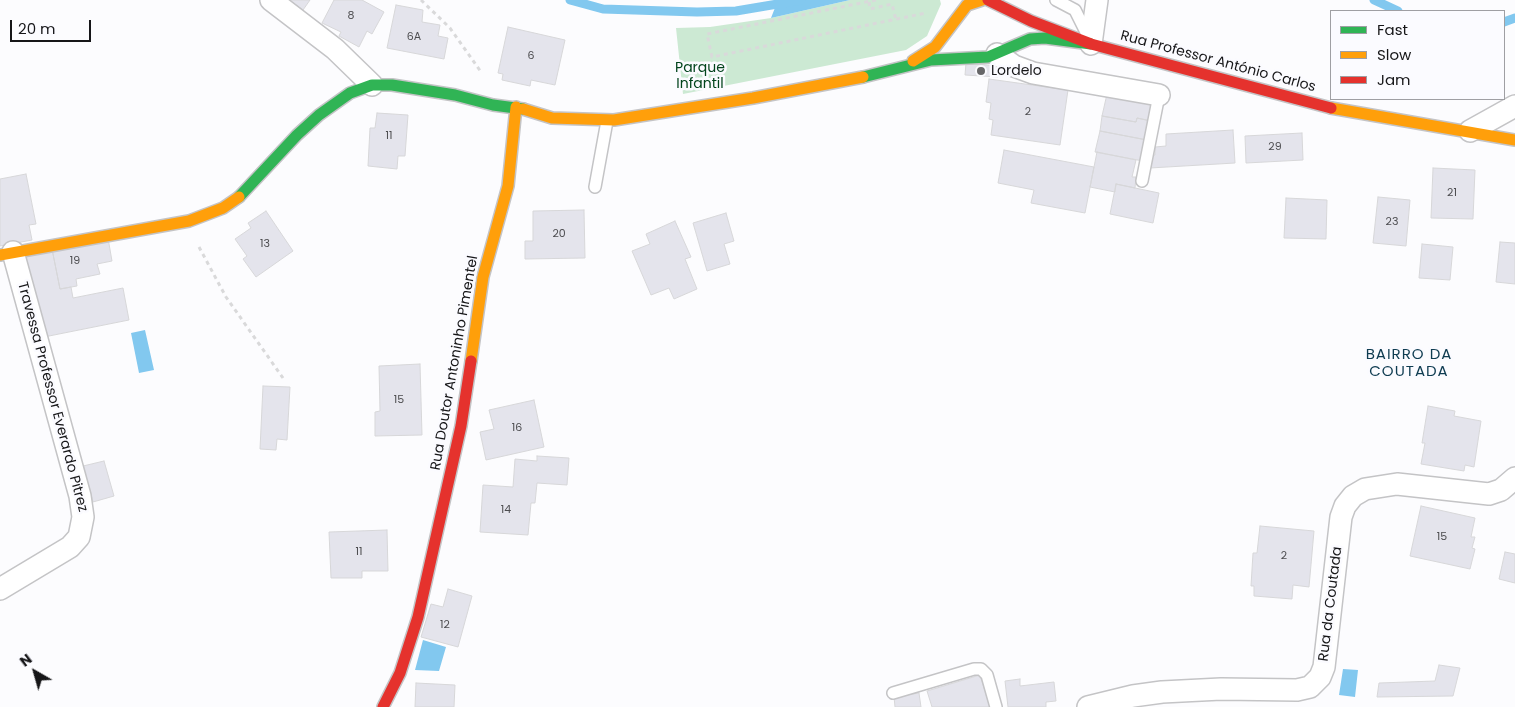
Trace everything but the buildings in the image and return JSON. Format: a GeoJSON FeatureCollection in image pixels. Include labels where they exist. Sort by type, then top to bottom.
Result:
{"type":"FeatureCollection","features":[{"type":"Feature","properties":{"kind":"street"},"geometry":{"type":"LineString","coordinates":[[271,0],[335,49],[372,85]]}},
{"type":"Feature","properties":{"kind":"street"},"geometry":{"type":"LineString","coordinates":[[900,67],[935,47],[957,21],[967,3],[982,0]]}},
{"type":"Feature","properties":{"kind":"street"},"geometry":{"type":"LineString","coordinates":[[1092,44],[1096,0]]}},
{"type":"Feature","properties":{"kind":"street"},"geometry":{"type":"LineString","coordinates":[[996,2],[1031,21],[1092,44]]}},
{"type":"Feature","properties":{"kind":"street"},"geometry":{"type":"LineString","coordinates":[[994,53],[1013,27],[996,2]]}},
{"type":"Feature","properties":{"kind":"street"},"geometry":{"type":"LineString","coordinates":[[957,21],[960,43],[994,53],[1014,66],[1033,73],[1159,95]]}},
{"type":"Feature","properties":{"kind":"street"},"geometry":{"type":"LineString","coordinates":[[7,254],[189,221],[223,208],[244,192],[297,135],[319,115],[350,93],[372,85],[455,94],[494,105],[516,107],[552,118],[607,120],[736,101],[942,58],[994,53],[1023,40],[1038,38],[1092,44]]}},
{"type":"Feature","properties":{"kind":"street","name":"Rua Professor António Carlos"},"geometry":{"type":"LineString","coordinates":[[1092,44],[1238,85],[1331,108],[1515,140]]}},
{"type":"Feature","properties":{"kind":"street"},"geometry":{"type":"LineString","coordinates":[[1470,131],[1515,106]]}},
{"type":"Feature","properties":{"kind":"street","name":"Rua Doutor Antoninho Pimentel"},"geometry":{"type":"LineString","coordinates":[[383,707],[400,673],[418,617],[457,445],[469,387],[483,277],[508,186],[516,107]]}},
{"type":"Feature","properties":{"kind":"street","name":"Travessa Professor Everardo Pitrez"},"geometry":{"type":"LineString","coordinates":[[0,589],[70,547],[79,537],[83,522],[80,496],[7,254]]}},
{"type":"Feature","properties":{"kind":"street","name":"Rua da Coutada"},"geometry":{"type":"LineString","coordinates":[[1088,707],[1134,696],[1162,692],[1221,689],[1297,690],[1310,686],[1320,677],[1324,667],[1341,516],[1345,506],[1353,496],[1364,489],[1397,484],[1489,494],[1501,490],[1515,478]]}},
{"type":"Feature","properties":{"kind":"lane"},"geometry":{"type":"LineString","coordinates":[[1056,0],[1075,10],[1092,44]]}},
{"type":"Feature","properties":{"kind":"lane"},"geometry":{"type":"LineString","coordinates":[[1142,181],[1159,95]]}},
{"type":"Feature","properties":{"kind":"lane"},"geometry":{"type":"LineString","coordinates":[[595,187],[607,120]]}},
{"type":"Feature","properties":{"kind":"lane"},"geometry":{"type":"LineString","coordinates":[[893,694],[978,668],[987,675],[996,707]]}},
{"type":"Feature","properties":{"kind":"path"},"geometry":{"type":"LineString","coordinates":[[421,0],[463,44],[477,64],[494,105]]}},
{"type":"Feature","properties":{"kind":"path"},"geometry":{"type":"LineString","coordinates":[[876,0],[707,34],[712,57],[932,11]]}},
{"type":"Feature","properties":{"kind":"path"},"geometry":{"type":"LineString","coordinates":[[869,2],[870,9],[892,4],[896,20]]}},
{"type":"Feature","properties":{"kind":"path"},"geometry":{"type":"LineString","coordinates":[[189,221],[200,249],[219,286],[283,378]]}},
{"type":"Feature","properties":{"kind":"green space","name":"Parque Infantil"},"geometry":{"type":"Polygon","coordinates":[[[850,0],[940,0],[941,4],[927,36],[906,50],[683,94],[676,28],[710,27],[771,18],[850,0]]]}},
{"type":"Feature","properties":{"kind":"water"},"geometry":{"type":"Polygon","coordinates":[[[778,0],[850,0],[771,18],[778,0]]]}},
{"type":"Feature","properties":{"kind":"water"},"geometry":{"type":"Polygon","coordinates":[[[145,330],[154,370],[139,373],[131,333],[145,330]]]}},
{"type":"Feature","properties":{"kind":"water"},"geometry":{"type":"Polygon","coordinates":[[[423,640],[446,647],[439,671],[415,670],[423,640]]]}},
{"type":"Feature","properties":{"kind":"water"},"geometry":{"type":"Polygon","coordinates":[[[1343,669],[1358,670],[1355,697],[1339,695],[1343,669]]]}},
{"type":"Feature","properties":{"kind":"waterway"},"geometry":{"type":"LineString","coordinates":[[570,0],[603,9],[697,12],[736,11],[801,0]]}},
{"type":"Feature","properties":{"kind":"waterway"},"geometry":{"type":"LineString","coordinates":[[1374,0],[1396,10]]}},
{"type":"Feature","properties":{"kind":"waterway"},"geometry":{"type":"LineString","coordinates":[[1505,22],[1515,18]]}},
{"type":"Feature","properties":{"kind":"traffic: fast"},"geometry":{"type":"LineString","coordinates":[[863,77],[931,60],[988,57],[1030,39],[1045,38],[1091,44]]}},
{"type":"Feature","properties":{"kind":"traffic: fast"},"geometry":{"type":"LineString","coordinates":[[239,197],[297,135],[319,115],[350,93],[372,85],[392,85],[455,95],[493,105],[523,109]]}},
{"type":"Feature","properties":{"kind":"traffic: slow"},"geometry":{"type":"LineString","coordinates":[[913,61],[935,47],[967,5],[982,0]]}},
{"type":"Feature","properties":{"kind":"traffic: slow"},"geometry":{"type":"LineString","coordinates":[[523,109],[552,118],[614,120],[753,98],[863,77]]}},
{"type":"Feature","properties":{"kind":"traffic: slow"},"geometry":{"type":"LineString","coordinates":[[471,361],[483,277],[508,186],[516,107]]}},
{"type":"Feature","properties":{"kind":"traffic: slow"},"geometry":{"type":"LineString","coordinates":[[1331,108],[1515,140]]}},
{"type":"Feature","properties":{"kind":"traffic: slow"},"geometry":{"type":"LineString","coordinates":[[0,255],[189,221],[223,208],[239,197]]}},
{"type":"Feature","properties":{"kind":"traffic: jam"},"geometry":{"type":"LineString","coordinates":[[988,0],[1031,21],[1091,44],[1331,108]]}},
{"type":"Feature","properties":{"kind":"traffic: jam"},"geometry":{"type":"LineString","coordinates":[[383,707],[400,673],[418,617],[461,426],[471,361]]}},
{"type":"Feature","properties":{"kind":"place","name":"Lordelo"},"geometry":{"type":"Point","coordinates":[981,71]}},
{"type":"Feature","properties":{"kind":"district","name":"BAIRRO DA COUTADA"},"geometry":{"type":"Point","coordinates":[1409,364]}}]}
